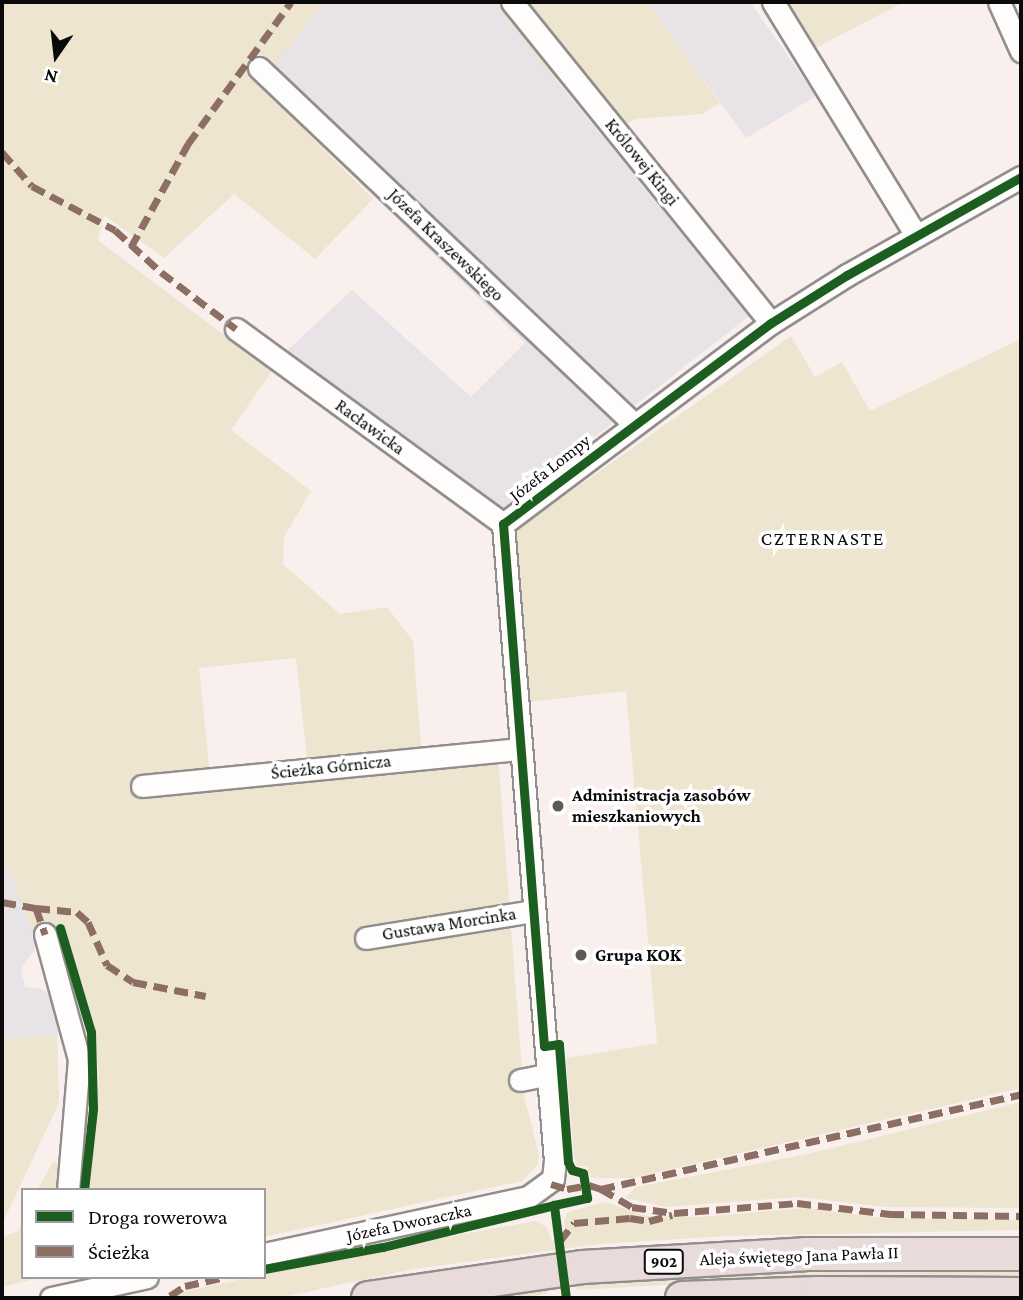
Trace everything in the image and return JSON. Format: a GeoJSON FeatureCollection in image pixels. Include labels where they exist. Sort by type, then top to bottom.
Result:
{"type":"FeatureCollection","features":[{"type":"Feature","properties":{"kind":"main road","name":"Aleja świętego Jana Pawła II"},"geometry":{"type":"LineString","coordinates":[[368,1298],[582,1267],[818,1254],[1021,1254]]}},
{"type":"Feature","properties":{"kind":"main road","name":"Aleja świętego Jana Pawła II"},"geometry":{"type":"LineString","coordinates":[[682,1298],[818,1293],[1021,1294]]}},
{"type":"Feature","properties":{"kind":"street","name":"Królowej Kingi"},"geometry":{"type":"LineString","coordinates":[[512,2],[771,323]]}},
{"type":"Feature","properties":{"kind":"street"},"geometry":{"type":"LineString","coordinates":[[773,2],[916,235]]}},
{"type":"Feature","properties":{"kind":"street"},"geometry":{"type":"LineString","coordinates":[[999,2],[1021,51]]}},
{"type":"Feature","properties":{"kind":"street","name":"Józefa Kraszewskiego"},"geometry":{"type":"LineString","coordinates":[[259,68],[633,423]]}},
{"type":"Feature","properties":{"kind":"street","name":"Józefa Lompy"},"geometry":{"type":"LineString","coordinates":[[551,1184],[555,1161],[503,524],[633,423],[771,323],[916,235],[1021,177]]}},
{"type":"Feature","properties":{"kind":"street","name":"Racławicka"},"geometry":{"type":"LineString","coordinates":[[236,329],[503,524]]}},
{"type":"Feature","properties":{"kind":"street","name":"Ścieżka Górnicza"},"geometry":{"type":"LineString","coordinates":[[142,786],[520,749]]}},
{"type":"Feature","properties":{"kind":"street","name":"Gustawa Morcinka"},"geometry":{"type":"LineString","coordinates":[[366,938],[533,911]]}},
{"type":"Feature","properties":{"kind":"street"},"geometry":{"type":"LineString","coordinates":[[45,934],[79,1059],[68,1188]]}},
{"type":"Feature","properties":{"kind":"street"},"geometry":{"type":"LineString","coordinates":[[520,1080],[546,1075]]}},
{"type":"Feature","properties":{"kind":"street","name":"Józefa Dworaczka"},"geometry":{"type":"LineString","coordinates":[[266,1254],[515,1200],[551,1184]]}},
{"type":"Feature","properties":{"kind":"street"},"geometry":{"type":"LineString","coordinates":[[51,1298],[78,1285],[130,1279]]}},
{"type":"Feature","properties":{"kind":"shaded area"},"geometry":{"type":"Polygon","coordinates":[[[2,2],[326,2],[259,84],[373,199],[315,259],[234,194],[164,258],[104,215],[98,240],[272,371],[231,430],[311,491],[284,537],[283,564],[340,614],[387,607],[413,641],[421,747],[307,759],[296,658],[199,668],[211,784],[498,757],[524,1096],[539,1155],[538,1164],[522,1181],[266,1237],[266,1188],[90,1188],[99,1079],[95,1028],[64,926],[33,933],[2,854],[2,2]]]}},
{"type":"Feature","properties":{"kind":"shaded area"},"geometry":{"type":"Polygon","coordinates":[[[326,2],[493,2],[749,316],[482,525],[272,371],[290,348],[352,290],[471,397],[525,343],[258,84],[326,2]]]}},
{"type":"Feature","properties":{"kind":"shaded area"},"geometry":{"type":"Polygon","coordinates":[[[493,2],[648,2],[720,103],[702,114],[635,119],[621,127],[574,67],[555,80],[493,2]]]}},
{"type":"Feature","properties":{"kind":"shaded area"},"geometry":{"type":"Polygon","coordinates":[[[648,2],[750,2],[816,96],[746,138],[648,2]]]}},
{"type":"Feature","properties":{"kind":"shaded area"},"geometry":{"type":"Polygon","coordinates":[[[780,2],[904,2],[808,52],[780,2]]]}},
{"type":"Feature","properties":{"kind":"shaded area"},"geometry":{"type":"Polygon","coordinates":[[[791,336],[815,377],[842,362],[870,411],[1021,339],[1021,1088],[633,1178],[591,1178],[587,1167],[577,1166],[574,1157],[566,1058],[657,1043],[626,691],[528,702],[512,533],[791,336]]]}},
{"type":"Feature","properties":{"kind":"shaded area"},"geometry":{"type":"Polygon","coordinates":[[[2,854],[38,944],[21,969],[25,987],[41,989],[54,997],[63,1024],[57,1035],[2,1039],[2,854]]]}},
{"type":"Feature","properties":{"kind":"shaded area"},"geometry":{"type":"Polygon","coordinates":[[[57,1035],[59,1103],[2,1224],[2,1039],[57,1035]]]}},
{"type":"Feature","properties":{"kind":"shaded area"},"geometry":{"type":"Polygon","coordinates":[[[1021,1102],[1021,1208],[886,1207],[798,1197],[667,1207],[625,1198],[636,1187],[803,1155],[1021,1102]]]}},
{"type":"Feature","properties":{"kind":"shaded area"},"geometry":{"type":"Polygon","coordinates":[[[53,1162],[61,1165],[60,1188],[38,1188],[53,1162]]]}},
{"type":"Feature","properties":{"kind":"shaded area"},"geometry":{"type":"Polygon","coordinates":[[[605,1202],[646,1216],[699,1217],[806,1208],[883,1218],[1021,1220],[1021,1230],[728,1236],[599,1244],[414,1269],[278,1298],[176,1298],[183,1292],[242,1279],[266,1279],[266,1274],[360,1253],[535,1221],[547,1227],[551,1241],[567,1239],[564,1221],[568,1212],[605,1202]]]}},
{"type":"Feature","properties":{"kind":"shaded area"},"geometry":{"type":"Polygon","coordinates":[[[545,1203],[403,1238],[403,1233],[545,1203]]]}},
{"type":"Feature","properties":{"kind":"shaded area"},"geometry":{"type":"Polygon","coordinates":[[[547,1210],[547,1213],[427,1238],[434,1236],[547,1210]]]}},
{"type":"Feature","properties":{"kind":"shaded area"},"geometry":{"type":"Polygon","coordinates":[[[21,1226],[21,1279],[34,1279],[2,1287],[2,1237],[18,1231],[21,1226]]]}},
{"type":"Feature","properties":{"kind":"shaded area"},"geometry":{"type":"Polygon","coordinates":[[[1021,1270],[1021,1280],[685,1284],[577,1290],[576,1284],[744,1271],[1021,1270]]]}},
{"type":"Feature","properties":{"kind":"shaded area"},"geometry":{"type":"Polygon","coordinates":[[[547,1285],[547,1294],[522,1298],[464,1298],[547,1285]]]}},
{"type":"Feature","properties":{"kind":"marked path"},"geometry":{"type":"LineString","coordinates":[[131,247],[188,144],[291,2]]}},
{"type":"Feature","properties":{"kind":"marked path"},"geometry":{"type":"LineString","coordinates":[[2,152],[32,186],[115,230],[161,272],[236,329]]}},
{"type":"Feature","properties":{"kind":"marked path"},"geometry":{"type":"LineString","coordinates":[[2,902],[36,908],[45,934]]}},
{"type":"Feature","properties":{"kind":"marked path"},"geometry":{"type":"LineString","coordinates":[[36,908],[77,912],[88,922],[107,965],[133,982],[206,996]]}},
{"type":"Feature","properties":{"kind":"marked path"},"geometry":{"type":"LineString","coordinates":[[551,1184],[567,1189],[589,1185],[601,1189],[1021,1094]]}},
{"type":"Feature","properties":{"kind":"marked path"},"geometry":{"type":"LineString","coordinates":[[601,1189],[632,1207],[674,1213],[797,1203],[890,1214],[1021,1216]]}},
{"type":"Feature","properties":{"kind":"marked path"},"geometry":{"type":"LineString","coordinates":[[560,1241],[574,1223],[630,1218],[649,1221],[672,1215]]}},
{"type":"Feature","properties":{"kind":"marked path"},"geometry":{"type":"LineString","coordinates":[[170,1296],[185,1286],[216,1279]]}},
{"type":"Feature","properties":{"kind":"cycle path"},"geometry":{"type":"LineString","coordinates":[[566,1298],[554,1205],[587,1198],[583,1173],[572,1170],[568,1162],[559,1044],[544,1046],[503,524],[771,323],[847,275],[1021,177]]}},
{"type":"Feature","properties":{"kind":"cycle path"},"geometry":{"type":"LineString","coordinates":[[60,928],[91,1032],[93,1109],[84,1188]]}},
{"type":"Feature","properties":{"kind":"cycle path"},"geometry":{"type":"LineString","coordinates":[[266,1269],[383,1247],[554,1205]]}},
{"type":"Feature","properties":{"kind":"place","name":"Administracja zasobów mieszkaniowych"},"geometry":{"type":"Point","coordinates":[558,806]}},
{"type":"Feature","properties":{"kind":"place","name":"Grupa KOK"},"geometry":{"type":"Point","coordinates":[581,955]}},
{"type":"Feature","properties":{"kind":"district","name":"CZTERNASTE"},"geometry":{"type":"Point","coordinates":[823,539]}}]}
